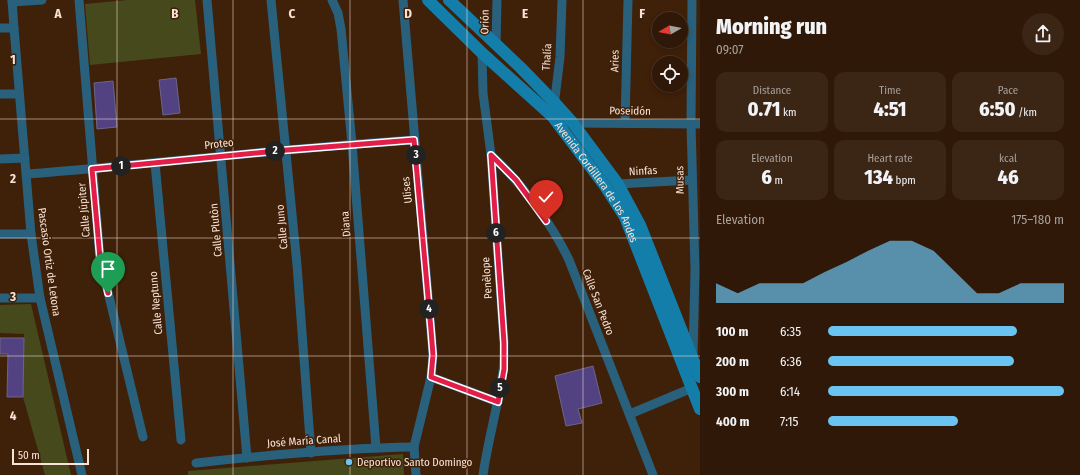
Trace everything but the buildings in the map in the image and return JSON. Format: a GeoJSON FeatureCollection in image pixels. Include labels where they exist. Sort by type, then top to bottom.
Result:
{"type":"FeatureCollection","features":[{"type":"Feature","properties":{"kind":"street"},"geometry":{"type":"LineString","coordinates":[[12,1],[42,0]]}},
{"type":"Feature","properties":{"kind":"street","name":"Calle Júpiter"},"geometry":{"type":"LineString","coordinates":[[79,0],[100,258],[143,437]]}},
{"type":"Feature","properties":{"kind":"street","name":"Calle Plutòn"},"geometry":{"type":"LineString","coordinates":[[207,0],[222,156],[247,458]]}},
{"type":"Feature","properties":{"kind":"street","name":"Calle Juno"},"geometry":{"type":"LineString","coordinates":[[271,0],[287,150],[311,453]]}},
{"type":"Feature","properties":{"kind":"street","name":"Diana"},"geometry":{"type":"LineString","coordinates":[[332,0],[338,13],[341,29],[352,144],[376,448]]}},
{"type":"Feature","properties":{"kind":"street","name":"Ulises"},"geometry":{"type":"LineString","coordinates":[[403,0],[433,355],[431,377],[414,448],[416,475]]}},
{"type":"Feature","properties":{"kind":"street","name":"Avenida Cordillera de los Andes"},"geometry":{"type":"LineString","coordinates":[[428,0],[482,53],[556,120],[605,186],[625,217],[700,409]]}},
{"type":"Feature","properties":{"kind":"street","name":"Avenida Cordillera de los Andes"},"geometry":{"type":"LineString","coordinates":[[449,0],[520,67],[554,102],[572,122],[618,184],[640,225],[700,377]]}},
{"type":"Feature","properties":{"kind":"street","name":"Orión"},"geometry":{"type":"LineString","coordinates":[[496,45],[497,0]]}},
{"type":"Feature","properties":{"kind":"street","name":"Thalía"},"geometry":{"type":"LineString","coordinates":[[556,120],[554,102],[560,58],[562,0]]}},
{"type":"Feature","properties":{"kind":"street","name":"Aries"},"geometry":{"type":"LineString","coordinates":[[625,123],[628,0]]}},
{"type":"Feature","properties":{"kind":"street","name":"Musas"},"geometry":{"type":"LineString","coordinates":[[692,0],[695,124],[692,180],[695,270],[693,359]]}},
{"type":"Feature","properties":{"kind":"street","name":"Pascasio Ortiz de Letona"},"geometry":{"type":"LineString","coordinates":[[12,1],[31,234],[40,298],[82,475]]}},
{"type":"Feature","properties":{"kind":"street"},"geometry":{"type":"LineString","coordinates":[[0,28],[14,28]]}},
{"type":"Feature","properties":{"kind":"street","name":"Penèlope"},"geometry":{"type":"LineString","coordinates":[[482,53],[483,93],[491,155],[504,343],[504,369],[486,453],[484,475]]}},
{"type":"Feature","properties":{"kind":"street"},"geometry":{"type":"LineString","coordinates":[[0,94],[19,94]]}},
{"type":"Feature","properties":{"kind":"street","name":"Poseidón"},"geometry":{"type":"LineString","coordinates":[[556,120],[572,122],[695,124]]}},
{"type":"Feature","properties":{"kind":"street","name":"Proteo"},"geometry":{"type":"LineString","coordinates":[[27,174],[352,144],[414,140]]}},
{"type":"Feature","properties":{"kind":"street","name":"Calle San Pedro"},"geometry":{"type":"LineString","coordinates":[[491,155],[516,180],[562,245],[653,475]]}},
{"type":"Feature","properties":{"kind":"street"},"geometry":{"type":"LineString","coordinates":[[0,159],[25,158]]}},
{"type":"Feature","properties":{"kind":"street","name":"Calle Neptuno"},"geometry":{"type":"LineString","coordinates":[[155,163],[181,440]]}},
{"type":"Feature","properties":{"kind":"street","name":"Ninfas"},"geometry":{"type":"LineString","coordinates":[[618,184],[692,180]]}},
{"type":"Feature","properties":{"kind":"street"},"geometry":{"type":"LineString","coordinates":[[0,234],[31,234]]}},
{"type":"Feature","properties":{"kind":"street"},"geometry":{"type":"LineString","coordinates":[[0,298],[40,298]]}},
{"type":"Feature","properties":{"kind":"street"},"geometry":{"type":"LineString","coordinates":[[431,377],[498,402]]}},
{"type":"Feature","properties":{"kind":"street"},"geometry":{"type":"LineString","coordinates":[[630,414],[692,388]]}},
{"type":"Feature","properties":{"kind":"street","name":"José María Canal"},"geometry":{"type":"LineString","coordinates":[[196,463],[376,448],[414,448]]}},
{"type":"Feature","properties":{"kind":"green space"},"geometry":{"type":"Polygon","coordinates":[[[127,0],[195,0],[201,54],[90,65],[85,4],[127,0]]]}},
{"type":"Feature","properties":{"kind":"green space"},"geometry":{"type":"Polygon","coordinates":[[[31,304],[71,475],[45,475],[23,397],[24,334],[0,333],[0,305],[31,304]]]}},
{"type":"Feature","properties":{"kind":"green space","name":"Deportivo Santo Domingo"},"geometry":{"type":"Polygon","coordinates":[[[403,454],[404,475],[188,475],[188,471],[403,454]]]}},
{"type":"Feature","properties":{"kind":"place","name":"Deportivo Santo Domingo"},"geometry":{"type":"Point","coordinates":[349,462]}},
{"type":"Feature","properties":{"kind":"route"},"geometry":{"type":"LineString","coordinates":[[108,293],[100,258],[92,169],[352,144],[414,140],[422,211],[433,355],[431,377],[498,402],[504,369],[504,343],[491,155],[516,180],[546,221]]}}]}
